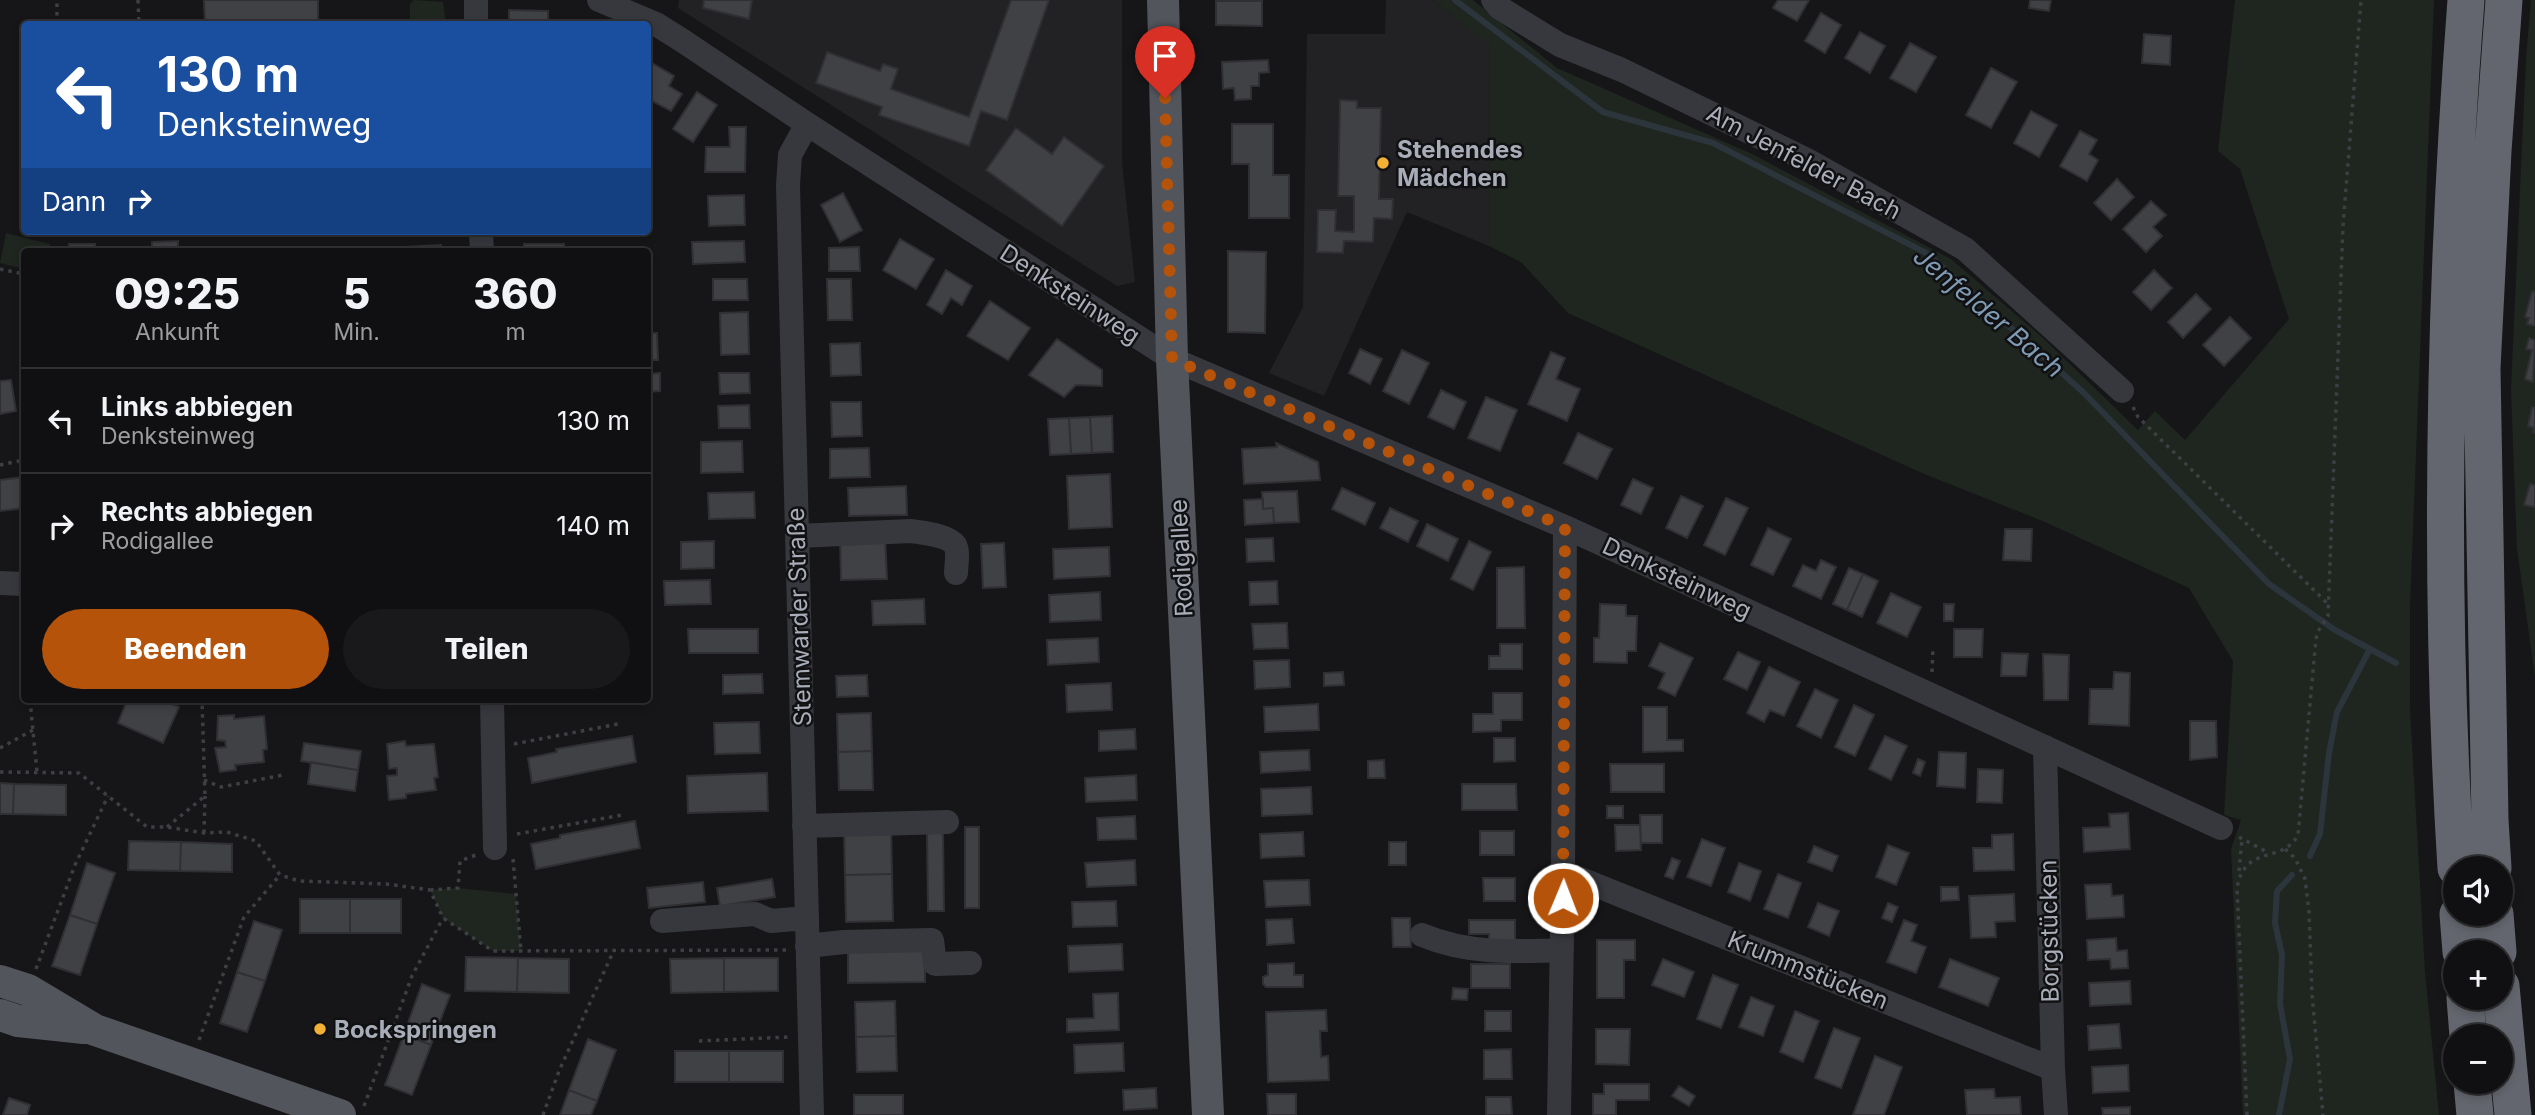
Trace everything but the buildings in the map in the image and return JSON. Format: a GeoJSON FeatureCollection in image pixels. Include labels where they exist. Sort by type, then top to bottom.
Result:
{"type":"FeatureCollection","features":[{"type":"Feature","properties":{"kind":"highway"},"geometry":{"type":"LineString","coordinates":[[2455,856],[2447,686],[2446,370],[2455,149],[2466,0]]}},
{"type":"Feature","properties":{"kind":"highway"},"geometry":{"type":"LineString","coordinates":[[2492,856],[2489,806],[2482,368],[2504,0]]}},
{"type":"Feature","properties":{"kind":"highway"},"geometry":{"type":"LineString","coordinates":[[2503,1010],[2513,1115]]}},
{"type":"Feature","properties":{"kind":"main road","name":"Rodigallee"},"geometry":{"type":"LineString","coordinates":[[1163,0],[1172,359],[1208,1115]]}},
{"type":"Feature","properties":{"kind":"main road"},"geometry":{"type":"LineString","coordinates":[[14,985],[95,1030],[340,1115]]}},
{"type":"Feature","properties":{"kind":"main road"},"geometry":{"type":"LineString","coordinates":[[0,1015],[18,1021],[95,1030]]}},
{"type":"Feature","properties":{"kind":"street"},"geometry":{"type":"LineString","coordinates":[[476,0],[476,21]]}},
{"type":"Feature","properties":{"kind":"street","name":"Denksteinweg"},"geometry":{"type":"LineString","coordinates":[[599,0],[656,12],[807,124],[1172,359],[1565,527],[2231,833]]}},
{"type":"Feature","properties":{"kind":"street","name":"Am Jenfelder Bach"},"geometry":{"type":"LineString","coordinates":[[1493,0],[1500,8],[1560,45],[1622,70],[1807,160],[1965,249],[2122,391]]}},
{"type":"Feature","properties":{"kind":"street","name":"Stemwarder Straße"},"geometry":{"type":"LineString","coordinates":[[807,124],[790,155],[788,184],[812,1115]]}},
{"type":"Feature","properties":{"kind":"street"},"geometry":{"type":"LineString","coordinates":[[1559,1115],[1565,527]]}},
{"type":"Feature","properties":{"kind":"street"},"geometry":{"type":"LineString","coordinates":[[797,536],[911,531],[926,533],[952,542],[955,546],[956,573]]}},
{"type":"Feature","properties":{"kind":"street"},"geometry":{"type":"LineString","coordinates":[[0,583],[21,583]]}},
{"type":"Feature","properties":{"kind":"street"},"geometry":{"type":"LineString","coordinates":[[492,703],[492,749],[500,840]]}},
{"type":"Feature","properties":{"kind":"street","name":"Borgstücken"},"geometry":{"type":"LineString","coordinates":[[2045,747],[2056,1115]]}},
{"type":"Feature","properties":{"kind":"street"},"geometry":{"type":"LineString","coordinates":[[804,826],[947,822]]}},
{"type":"Feature","properties":{"kind":"street","name":"Krummstücken"},"geometry":{"type":"LineString","coordinates":[[1563,872],[2053,1069]]}},
{"type":"Feature","properties":{"kind":"street"},"geometry":{"type":"LineString","coordinates":[[662,921],[755,914],[771,921],[807,918]]}},
{"type":"Feature","properties":{"kind":"street"},"geometry":{"type":"LineString","coordinates":[[1422,935],[1443,944],[1485,952],[1562,950]]}},
{"type":"Feature","properties":{"kind":"street"},"geometry":{"type":"LineString","coordinates":[[807,948],[844,942],[932,940],[935,964],[970,963]]}},
{"type":"Feature","properties":{"kind":"path"},"geometry":{"type":"LineString","coordinates":[[57,0],[57,21]]}},
{"type":"Feature","properties":{"kind":"path"},"geometry":{"type":"LineString","coordinates":[[138,0],[139,21]]}},
{"type":"Feature","properties":{"kind":"path"},"geometry":{"type":"LineString","coordinates":[[2239,875],[2248,864],[2285,849],[2298,835],[2317,634],[2328,616],[2329,605],[2343,226],[2361,0]]}},
{"type":"Feature","properties":{"kind":"path"},"geometry":{"type":"LineString","coordinates":[[0,270],[21,274]]}},
{"type":"Feature","properties":{"kind":"path"},"geometry":{"type":"LineString","coordinates":[[2122,391],[2138,417],[2329,605]]}},
{"type":"Feature","properties":{"kind":"path"},"geometry":{"type":"LineString","coordinates":[[0,464],[21,460]]}},
{"type":"Feature","properties":{"kind":"path"},"geometry":{"type":"LineString","coordinates":[[30,703],[37,772]]}},
{"type":"Feature","properties":{"kind":"path"},"geometry":{"type":"LineString","coordinates":[[202,703],[204,833]]}},
{"type":"Feature","properties":{"kind":"path"},"geometry":{"type":"LineString","coordinates":[[492,749],[618,724]]}},
{"type":"Feature","properties":{"kind":"path"},"geometry":{"type":"LineString","coordinates":[[0,748],[33,730]]}},
{"type":"Feature","properties":{"kind":"path"},"geometry":{"type":"LineString","coordinates":[[0,772],[79,773],[147,827],[204,833],[227,831],[256,841],[280,875],[299,881],[386,884],[430,890],[458,888],[460,861],[500,840],[622,815]]}},
{"type":"Feature","properties":{"kind":"path"},"geometry":{"type":"LineString","coordinates":[[204,780],[221,787],[283,775]]}},
{"type":"Feature","properties":{"kind":"path"},"geometry":{"type":"LineString","coordinates":[[14,985],[108,796]]}},
{"type":"Feature","properties":{"kind":"path"},"geometry":{"type":"LineString","coordinates":[[167,827],[205,796]]}},
{"type":"Feature","properties":{"kind":"path"},"geometry":{"type":"LineString","coordinates":[[2231,833],[2270,854]]}},
{"type":"Feature","properties":{"kind":"path"},"geometry":{"type":"LineString","coordinates":[[2231,833],[2239,875],[2236,888],[2247,1115]]}},
{"type":"Feature","properties":{"kind":"path"},"geometry":{"type":"LineString","coordinates":[[500,840],[521,951]]}},
{"type":"Feature","properties":{"kind":"path"},"geometry":{"type":"LineString","coordinates":[[2285,849],[2295,858],[2305,879],[2323,1115]]}},
{"type":"Feature","properties":{"kind":"path"},"geometry":{"type":"LineString","coordinates":[[191,1063],[244,918],[280,875]]}},
{"type":"Feature","properties":{"kind":"path"},"geometry":{"type":"LineString","coordinates":[[430,890],[443,918],[492,951],[807,948]]}},
{"type":"Feature","properties":{"kind":"path"},"geometry":{"type":"LineString","coordinates":[[361,1115],[412,976],[443,918]]}},
{"type":"Feature","properties":{"kind":"path"},"geometry":{"type":"LineString","coordinates":[[543,1115],[559,1071],[614,950]]}},
{"type":"Feature","properties":{"kind":"path"},"geometry":{"type":"LineString","coordinates":[[699,1041],[810,1036]]}},
{"type":"Feature","properties":{"kind":"shaded area"},"geometry":{"type":"Polygon","coordinates":[[[414,0],[443,2],[446,21],[410,21],[410,4],[414,0]]]}},
{"type":"Feature","properties":{"kind":"shaded area"},"geometry":{"type":"Polygon","coordinates":[[[679,0],[1122,0],[1122,162],[1135,282],[1117,286],[678,8],[679,0]]]}},
{"type":"Feature","properties":{"kind":"shaded area"},"geometry":{"type":"Polygon","coordinates":[[[1386,0],[1433,0],[1490,44],[1489,246],[1407,212],[1324,396],[1269,373],[1303,307],[1307,34],[1385,34],[1386,0]]]}},
{"type":"Feature","properties":{"kind":"shaded area"},"geometry":{"type":"Polygon","coordinates":[[[1433,0],[1473,0],[1557,68],[1750,153],[1951,259],[2043,338],[2138,430],[2155,411],[2185,440],[2289,319],[2240,169],[2218,151],[2235,0],[2434,0],[2410,606],[2410,709],[2425,972],[2439,1115],[2243,1115],[2231,849],[2241,820],[2224,815],[2233,661],[2189,588],[2045,522],[1922,473],[1568,313],[1521,262],[1489,246],[1490,45],[1433,0]]]}},
{"type":"Feature","properties":{"kind":"shaded area"},"geometry":{"type":"Polygon","coordinates":[[[2531,0],[2535,0],[2535,677],[2517,549],[2511,390],[2531,0]]]}},
{"type":"Feature","properties":{"kind":"shaded area"},"geometry":{"type":"Polygon","coordinates":[[[6,233],[50,244],[49,248],[21,248],[21,268],[0,263],[6,233]]]}},
{"type":"Feature","properties":{"kind":"shaded area"},"geometry":{"type":"Polygon","coordinates":[[[458,888],[516,894],[521,951],[493,951],[443,918],[430,890],[458,888]]]}},
{"type":"Feature","properties":{"kind":"waterway","name":"Jenfelder Bach"},"geometry":{"type":"LineString","coordinates":[[1455,0],[1603,112],[1713,143],[1928,254],[2083,392],[2269,584],[2335,630],[2396,663]]}},
{"type":"Feature","properties":{"kind":"waterway"},"geometry":{"type":"LineString","coordinates":[[2310,856],[2320,834],[2329,753],[2337,712],[2370,649]]}},
{"type":"Feature","properties":{"kind":"waterway"},"geometry":{"type":"LineString","coordinates":[[2279,1115],[2290,1059],[2280,1004],[2282,955],[2275,923],[2277,891],[2292,875]]}},
{"type":"Feature","properties":{"kind":"place","name":"Stehendes Mädchen"},"geometry":{"type":"Point","coordinates":[1383,163]}},
{"type":"Feature","properties":{"kind":"place","name":"Bockspringen"},"geometry":{"type":"Point","coordinates":[320,1029]}},
{"type":"Feature","properties":{"kind":"route"},"geometry":{"type":"LineString","coordinates":[[1165,98],[1172,359],[1565,527],[1563,898]]}}]}
